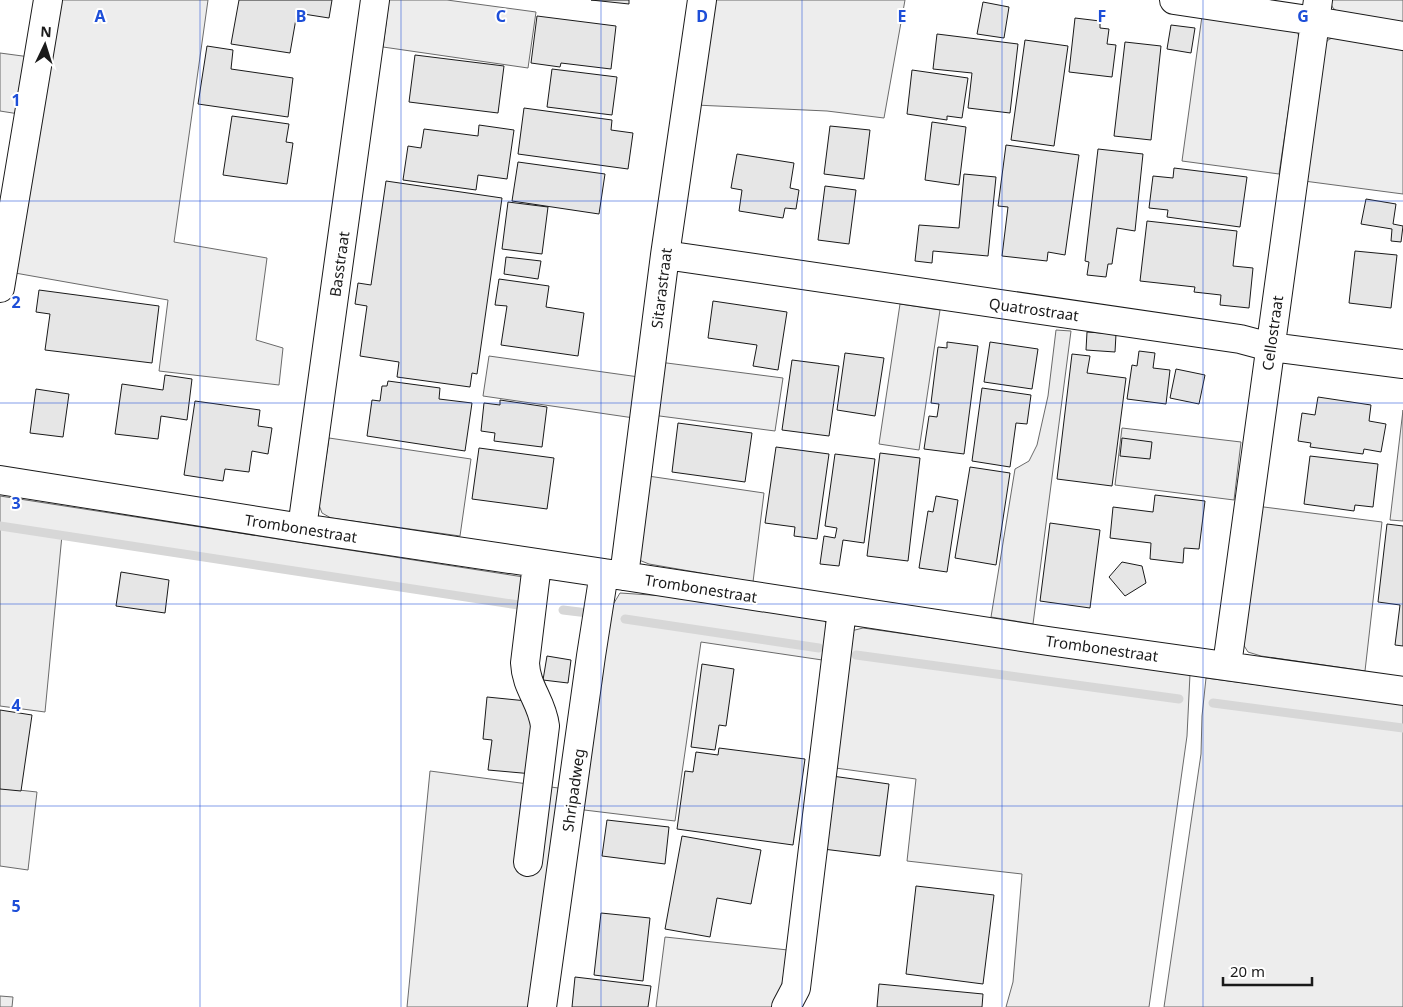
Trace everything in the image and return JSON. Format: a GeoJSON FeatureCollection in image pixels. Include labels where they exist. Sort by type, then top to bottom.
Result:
{"type":"FeatureCollection","features":[{"type":"Feature","properties":{"kind":"street"},"geometry":{"type":"LineString","coordinates":[[0,288],[48,0]]}},
{"type":"Feature","properties":{"kind":"street","name":"Basstraat"},"geometry":{"type":"LineString","coordinates":[[302,528],[375,0]]}},
{"type":"Feature","properties":{"kind":"street","name":"Sitarastraat"},"geometry":{"type":"LineString","coordinates":[[614,575],[665,255],[702,0]]}},
{"type":"Feature","properties":{"kind":"street"},"geometry":{"type":"LineString","coordinates":[[1174,0],[1316,10],[1403,36]]}},
{"type":"Feature","properties":{"kind":"street","name":"Cellostraat"},"geometry":{"type":"LineString","coordinates":[[1227,665],[1316,10]]}},
{"type":"Feature","properties":{"kind":"street","name":"Quatrostraat"},"geometry":{"type":"LineString","coordinates":[[665,255],[1240,339],[1270,347],[1403,364]]}},
{"type":"Feature","properties":{"kind":"street","name":"Trombonestraat"},"geometry":{"type":"LineString","coordinates":[[0,480],[302,528],[1048,641],[1403,691]]}},
{"type":"Feature","properties":{"kind":"street"},"geometry":{"type":"LineString","coordinates":[[528,862],[545,726],[543,712],[526,676],[524,663],[537,564]]}},
{"type":"Feature","properties":{"kind":"street","name":"Shripadweg"},"geometry":{"type":"LineString","coordinates":[[542,1007],[614,575]]}},
{"type":"Feature","properties":{"kind":"street"},"geometry":{"type":"LineString","coordinates":[[786,1007],[796,988],[842,610]]}},
{"type":"Feature","properties":{"kind":"shaded area"},"geometry":{"type":"Polygon","coordinates":[[[60,0],[208,0],[174,242],[267,258],[256,340],[283,348],[279,385],[159,371],[168,300],[15,273],[60,0]]]}},
{"type":"Feature","properties":{"kind":"shaded area"},"geometry":{"type":"Polygon","coordinates":[[[389,0],[447,0],[536,12],[528,68],[383,47],[389,0]]]}},
{"type":"Feature","properties":{"kind":"shaded area"},"geometry":{"type":"Polygon","coordinates":[[[710,0],[905,0],[884,118],[827,111],[695,105],[710,0]]]}},
{"type":"Feature","properties":{"kind":"shaded area"},"geometry":{"type":"Polygon","coordinates":[[[1329,0],[1403,0],[1403,25],[1343,16],[1333,8],[1329,0]]]}},
{"type":"Feature","properties":{"kind":"shaded area"},"geometry":{"type":"Polygon","coordinates":[[[1202,16],[1289,26],[1298,33],[1299,39],[1279,174],[1182,161],[1202,16]]]}},
{"type":"Feature","properties":{"kind":"shaded area"},"geometry":{"type":"Polygon","coordinates":[[[1336,36],[1403,45],[1403,194],[1304,181],[1323,47],[1328,40],[1336,36]]]}},
{"type":"Feature","properties":{"kind":"shaded area"},"geometry":{"type":"Polygon","coordinates":[[[0,53],[30,57],[19,114],[0,111],[0,53]]]}},
{"type":"Feature","properties":{"kind":"shaded area"},"geometry":{"type":"Polygon","coordinates":[[[900,304],[940,310],[919,450],[879,444],[900,304]]]}},
{"type":"Feature","properties":{"kind":"shaded area"},"geometry":{"type":"Polygon","coordinates":[[[1056,330],[1071,331],[1033,624],[991,617],[1015,469],[1029,461],[1037,445],[1048,396],[1056,330]]]}},
{"type":"Feature","properties":{"kind":"shaded area"},"geometry":{"type":"Polygon","coordinates":[[[489,356],[639,377],[634,418],[483,396],[489,356]]]}},
{"type":"Feature","properties":{"kind":"shaded area"},"geometry":{"type":"Polygon","coordinates":[[[659,362],[783,378],[775,431],[652,415],[659,362]]]}},
{"type":"Feature","properties":{"kind":"shaded area"},"geometry":{"type":"Polygon","coordinates":[[[1403,410],[1403,521],[1390,520],[1403,410]]]}},
{"type":"Feature","properties":{"kind":"shaded area"},"geometry":{"type":"Polygon","coordinates":[[[1122,428],[1241,442],[1234,500],[1115,485],[1122,428]]]}},
{"type":"Feature","properties":{"kind":"shaded area"},"geometry":{"type":"Polygon","coordinates":[[[329,438],[471,459],[460,536],[331,518],[322,513],[319,505],[329,438]]]}},
{"type":"Feature","properties":{"kind":"shaded area"},"geometry":{"type":"Polygon","coordinates":[[[648,476],[764,493],[753,582],[649,564],[639,560],[648,476]]]}},
{"type":"Feature","properties":{"kind":"shaded area"},"geometry":{"type":"Polygon","coordinates":[[[0,496],[530,578],[525,606],[62,535],[45,712],[0,706],[0,496]]]}},
{"type":"Feature","properties":{"kind":"shaded area"},"geometry":{"type":"Polygon","coordinates":[[[1256,506],[1382,522],[1365,671],[1261,656],[1248,652],[1243,644],[1256,506]]]}},
{"type":"Feature","properties":{"kind":"shaded area"},"geometry":{"type":"Polygon","coordinates":[[[620,593],[666,596],[823,619],[833,632],[829,661],[701,642],[675,821],[576,809],[611,608],[620,593]]]}},
{"type":"Feature","properties":{"kind":"shaded area"},"geometry":{"type":"Polygon","coordinates":[[[863,628],[1190,674],[1187,736],[1149,1007],[1006,1007],[1013,982],[1022,874],[907,861],[916,779],[828,767],[851,631],[863,628]]]}},
{"type":"Feature","properties":{"kind":"shaded area"},"geometry":{"type":"Polygon","coordinates":[[[1206,678],[1403,704],[1403,1007],[1164,1007],[1201,754],[1206,678]]]}},
{"type":"Feature","properties":{"kind":"shaded area"},"geometry":{"type":"Polygon","coordinates":[[[430,771],[566,789],[534,1007],[407,1007],[430,771]]]}},
{"type":"Feature","properties":{"kind":"shaded area"},"geometry":{"type":"Polygon","coordinates":[[[0,788],[37,792],[28,870],[0,866],[0,788]]]}},
{"type":"Feature","properties":{"kind":"shaded area"},"geometry":{"type":"Polygon","coordinates":[[[665,937],[788,950],[778,1007],[656,1007],[665,937]]]}},
{"type":"Feature","properties":{"kind":"shaded area"},"geometry":{"type":"Polygon","coordinates":[[[0,996],[13,997],[12,1007],[0,1007],[0,996]]]}},
{"type":"Feature","properties":{"kind":"building"},"geometry":{"type":"Polygon","coordinates":[[[239,0],[332,0],[329,18],[297,13],[290,53],[231,44],[239,0]]]}},
{"type":"Feature","properties":{"kind":"building"},"geometry":{"type":"Polygon","coordinates":[[[591,0],[629,0],[629,4],[591,0]]]}},
{"type":"Feature","properties":{"kind":"building"},"geometry":{"type":"Polygon","coordinates":[[[983,2],[1009,7],[1004,38],[977,34],[983,2]]]}},
{"type":"Feature","properties":{"kind":"building"},"geometry":{"type":"Polygon","coordinates":[[[537,16],[616,26],[611,69],[561,63],[560,67],[531,63],[537,16]]]}},
{"type":"Feature","properties":{"kind":"building"},"geometry":{"type":"Polygon","coordinates":[[[1075,18],[1100,21],[1100,28],[1109,29],[1107,44],[1116,45],[1112,77],[1069,72],[1075,18]]]}},
{"type":"Feature","properties":{"kind":"building"},"geometry":{"type":"Polygon","coordinates":[[[1171,25],[1195,28],[1191,53],[1167,49],[1171,25]]]}},
{"type":"Feature","properties":{"kind":"building"},"geometry":{"type":"Polygon","coordinates":[[[937,34],[1018,44],[1010,113],[968,108],[972,73],[933,69],[937,34]]]}},
{"type":"Feature","properties":{"kind":"building"},"geometry":{"type":"Polygon","coordinates":[[[1025,40],[1068,46],[1054,146],[1011,140],[1025,40]]]}},
{"type":"Feature","properties":{"kind":"building"},"geometry":{"type":"Polygon","coordinates":[[[1125,42],[1161,46],[1151,140],[1114,136],[1125,42]]]}},
{"type":"Feature","properties":{"kind":"building"},"geometry":{"type":"Polygon","coordinates":[[[207,46],[233,50],[231,69],[293,78],[288,117],[198,104],[207,46]]]}},
{"type":"Feature","properties":{"kind":"building"},"geometry":{"type":"Polygon","coordinates":[[[415,55],[504,66],[498,113],[409,102],[415,55]]]}},
{"type":"Feature","properties":{"kind":"building"},"geometry":{"type":"Polygon","coordinates":[[[552,69],[617,77],[612,115],[547,107],[552,69]]]}},
{"type":"Feature","properties":{"kind":"building"},"geometry":{"type":"Polygon","coordinates":[[[912,70],[968,78],[962,118],[947,116],[947,120],[907,114],[912,70]]]}},
{"type":"Feature","properties":{"kind":"building"},"geometry":{"type":"Polygon","coordinates":[[[524,108],[612,120],[611,130],[633,133],[628,169],[518,154],[524,108]]]}},
{"type":"Feature","properties":{"kind":"building"},"geometry":{"type":"Polygon","coordinates":[[[232,116],[289,124],[286,142],[293,143],[287,184],[223,175],[232,116]]]}},
{"type":"Feature","properties":{"kind":"building"},"geometry":{"type":"Polygon","coordinates":[[[932,122],[966,127],[959,185],[925,180],[932,122]]]}},
{"type":"Feature","properties":{"kind":"building"},"geometry":{"type":"Polygon","coordinates":[[[479,125],[514,130],[507,179],[478,175],[476,190],[403,180],[408,146],[421,148],[424,129],[478,136],[479,125]]]}},
{"type":"Feature","properties":{"kind":"building"},"geometry":{"type":"Polygon","coordinates":[[[830,126],[870,130],[864,179],[824,174],[830,126]]]}},
{"type":"Feature","properties":{"kind":"building"},"geometry":{"type":"Polygon","coordinates":[[[1006,145],[1079,155],[1065,255],[1048,252],[1047,261],[1002,256],[1008,207],[998,206],[1006,145]]]}},
{"type":"Feature","properties":{"kind":"building"},"geometry":{"type":"Polygon","coordinates":[[[1098,149],[1143,154],[1135,231],[1117,228],[1112,264],[1108,264],[1106,277],[1087,275],[1089,262],[1085,261],[1098,149]]]}},
{"type":"Feature","properties":{"kind":"building"},"geometry":{"type":"Polygon","coordinates":[[[737,154],[794,163],[790,188],[799,190],[796,209],[785,208],[783,218],[739,211],[742,190],[731,188],[737,154]]]}},
{"type":"Feature","properties":{"kind":"building"},"geometry":{"type":"Polygon","coordinates":[[[518,162],[605,174],[599,214],[512,201],[518,162]]]}},
{"type":"Feature","properties":{"kind":"building"},"geometry":{"type":"Polygon","coordinates":[[[1174,168],[1247,177],[1240,227],[1167,217],[1168,210],[1149,208],[1153,176],[1173,178],[1174,168]]]}},
{"type":"Feature","properties":{"kind":"building"},"geometry":{"type":"Polygon","coordinates":[[[964,174],[996,177],[988,256],[933,251],[932,263],[915,261],[919,225],[959,228],[964,174]]]}},
{"type":"Feature","properties":{"kind":"building"},"geometry":{"type":"Polygon","coordinates":[[[386,181],[502,198],[477,374],[472,373],[470,387],[397,377],[399,362],[360,356],[367,306],[355,304],[358,283],[371,285],[386,181]]]}},
{"type":"Feature","properties":{"kind":"building"},"geometry":{"type":"Polygon","coordinates":[[[825,186],[856,190],[849,244],[818,240],[825,186]]]}},
{"type":"Feature","properties":{"kind":"building"},"geometry":{"type":"Polygon","coordinates":[[[1366,199],[1396,204],[1393,224],[1403,226],[1401,242],[1391,241],[1392,229],[1361,224],[1366,199]]]}},
{"type":"Feature","properties":{"kind":"building"},"geometry":{"type":"Polygon","coordinates":[[[508,202],[548,207],[542,254],[502,249],[508,202]]]}},
{"type":"Feature","properties":{"kind":"building"},"geometry":{"type":"Polygon","coordinates":[[[1147,221],[1237,231],[1233,266],[1253,268],[1249,308],[1220,305],[1221,295],[1194,292],[1195,287],[1140,281],[1147,221]]]}},
{"type":"Feature","properties":{"kind":"building"},"geometry":{"type":"Polygon","coordinates":[[[1355,251],[1397,255],[1391,308],[1349,303],[1355,251]]]}},
{"type":"Feature","properties":{"kind":"building"},"geometry":{"type":"Polygon","coordinates":[[[506,257],[541,261],[538,279],[504,274],[506,257]]]}},
{"type":"Feature","properties":{"kind":"building"},"geometry":{"type":"Polygon","coordinates":[[[499,279],[549,286],[546,307],[584,313],[578,356],[501,345],[507,306],[495,305],[499,279]]]}},
{"type":"Feature","properties":{"kind":"building"},"geometry":{"type":"Polygon","coordinates":[[[39,290],[159,306],[152,363],[45,350],[50,314],[36,312],[39,290]]]}},
{"type":"Feature","properties":{"kind":"building"},"geometry":{"type":"Polygon","coordinates":[[[713,301],[787,312],[778,370],[753,366],[757,345],[708,338],[713,301]]]}},
{"type":"Feature","properties":{"kind":"building"},"geometry":{"type":"Polygon","coordinates":[[[1087,332],[1116,334],[1115,352],[1086,350],[1087,332]]]}},
{"type":"Feature","properties":{"kind":"building"},"geometry":{"type":"Polygon","coordinates":[[[947,342],[978,346],[964,454],[924,449],[929,416],[937,417],[939,404],[931,403],[938,347],[947,348],[947,342]]]}},
{"type":"Feature","properties":{"kind":"building"},"geometry":{"type":"Polygon","coordinates":[[[990,342],[1038,349],[1032,389],[984,382],[990,342]]]}},
{"type":"Feature","properties":{"kind":"building"},"geometry":{"type":"Polygon","coordinates":[[[1139,351],[1155,353],[1153,368],[1170,370],[1166,404],[1127,399],[1132,365],[1137,366],[1139,351]]]}},
{"type":"Feature","properties":{"kind":"building"},"geometry":{"type":"Polygon","coordinates":[[[845,353],[884,358],[875,416],[837,410],[845,353]]]}},
{"type":"Feature","properties":{"kind":"building"},"geometry":{"type":"Polygon","coordinates":[[[1072,354],[1090,356],[1087,373],[1126,378],[1112,486],[1057,479],[1072,354]]]}},
{"type":"Feature","properties":{"kind":"building"},"geometry":{"type":"Polygon","coordinates":[[[792,360],[839,366],[829,436],[782,430],[792,360]]]}},
{"type":"Feature","properties":{"kind":"building"},"geometry":{"type":"Polygon","coordinates":[[[1176,369],[1205,375],[1199,404],[1170,398],[1176,369]]]}},
{"type":"Feature","properties":{"kind":"building"},"geometry":{"type":"Polygon","coordinates":[[[165,375],[192,379],[187,420],[161,416],[158,439],[115,434],[122,384],[163,390],[165,375]]]}},
{"type":"Feature","properties":{"kind":"building"},"geometry":{"type":"Polygon","coordinates":[[[388,381],[440,388],[439,399],[472,403],[465,451],[367,436],[372,400],[380,401],[382,386],[387,386],[388,381]]]}},
{"type":"Feature","properties":{"kind":"building"},"geometry":{"type":"Polygon","coordinates":[[[982,388],[1031,395],[1027,424],[1016,423],[1010,467],[972,461],[982,388]]]}},
{"type":"Feature","properties":{"kind":"building"},"geometry":{"type":"Polygon","coordinates":[[[36,389],[69,394],[63,437],[30,433],[36,389]]]}},
{"type":"Feature","properties":{"kind":"building"},"geometry":{"type":"Polygon","coordinates":[[[1318,397],[1371,405],[1369,421],[1386,424],[1381,452],[1364,449],[1363,454],[1310,447],[1311,443],[1298,441],[1302,413],[1315,415],[1318,397]]]}},
{"type":"Feature","properties":{"kind":"building"},"geometry":{"type":"Polygon","coordinates":[[[500,400],[547,407],[542,447],[494,441],[495,433],[481,431],[484,403],[500,405],[500,400]]]}},
{"type":"Feature","properties":{"kind":"building"},"geometry":{"type":"Polygon","coordinates":[[[195,401],[260,410],[258,426],[272,428],[268,454],[252,451],[249,472],[225,469],[223,481],[184,475],[195,401]]]}},
{"type":"Feature","properties":{"kind":"building"},"geometry":{"type":"Polygon","coordinates":[[[678,423],[752,433],[745,482],[672,472],[678,423]]]}},
{"type":"Feature","properties":{"kind":"building"},"geometry":{"type":"Polygon","coordinates":[[[1122,438],[1152,442],[1150,459],[1120,456],[1122,438]]]}},
{"type":"Feature","properties":{"kind":"building"},"geometry":{"type":"Polygon","coordinates":[[[776,447],[829,454],[817,539],[794,536],[795,527],[765,523],[776,447]]]}},
{"type":"Feature","properties":{"kind":"building"},"geometry":{"type":"Polygon","coordinates":[[[479,448],[554,458],[547,509],[472,499],[479,448]]]}},
{"type":"Feature","properties":{"kind":"building"},"geometry":{"type":"Polygon","coordinates":[[[880,453],[920,458],[908,561],[867,556],[880,453]]]}},
{"type":"Feature","properties":{"kind":"building"},"geometry":{"type":"Polygon","coordinates":[[[835,454],[875,459],[864,543],[843,540],[839,566],[820,564],[824,536],[835,538],[837,528],[825,526],[835,454]]]}},
{"type":"Feature","properties":{"kind":"building"},"geometry":{"type":"Polygon","coordinates":[[[1310,456],[1378,464],[1373,507],[1355,505],[1354,511],[1304,504],[1310,456]]]}},
{"type":"Feature","properties":{"kind":"building"},"geometry":{"type":"Polygon","coordinates":[[[970,467],[1010,473],[996,565],[955,558],[970,467]]]}},
{"type":"Feature","properties":{"kind":"building"},"geometry":{"type":"Polygon","coordinates":[[[1155,495],[1205,501],[1199,549],[1184,548],[1183,563],[1150,559],[1151,543],[1110,538],[1113,507],[1153,512],[1155,495]]]}},
{"type":"Feature","properties":{"kind":"building"},"geometry":{"type":"Polygon","coordinates":[[[936,496],[958,500],[947,572],[919,568],[928,511],[933,512],[936,496]]]}},
{"type":"Feature","properties":{"kind":"building"},"geometry":{"type":"Polygon","coordinates":[[[1050,523],[1100,530],[1090,608],[1040,601],[1050,523]]]}},
{"type":"Feature","properties":{"kind":"building"},"geometry":{"type":"Polygon","coordinates":[[[1387,524],[1403,526],[1403,646],[1395,645],[1400,605],[1378,602],[1387,524]]]}},
{"type":"Feature","properties":{"kind":"building"},"geometry":{"type":"Polygon","coordinates":[[[1122,562],[1142,566],[1146,583],[1125,596],[1109,577],[1122,562]]]}},
{"type":"Feature","properties":{"kind":"building"},"geometry":{"type":"Polygon","coordinates":[[[121,572],[169,580],[165,613],[116,606],[121,572]]]}},
{"type":"Feature","properties":{"kind":"building"},"geometry":{"type":"Polygon","coordinates":[[[547,656],[571,660],[568,683],[543,680],[547,656]]]}},
{"type":"Feature","properties":{"kind":"building"},"geometry":{"type":"Polygon","coordinates":[[[702,664],[734,669],[726,726],[719,725],[715,750],[691,747],[702,664]]]}},
{"type":"Feature","properties":{"kind":"building"},"geometry":{"type":"Polygon","coordinates":[[[487,697],[527,701],[526,710],[539,711],[533,774],[488,770],[492,740],[483,739],[487,697]]]}},
{"type":"Feature","properties":{"kind":"building"},"geometry":{"type":"Polygon","coordinates":[[[0,710],[32,715],[21,791],[0,789],[0,710]]]}},
{"type":"Feature","properties":{"kind":"building"},"geometry":{"type":"Polygon","coordinates":[[[719,748],[805,759],[793,845],[677,829],[685,771],[693,772],[696,752],[718,755],[719,748]]]}},
{"type":"Feature","properties":{"kind":"building"},"geometry":{"type":"Polygon","coordinates":[[[832,776],[889,784],[880,856],[823,849],[832,776]]]}},
{"type":"Feature","properties":{"kind":"building"},"geometry":{"type":"Polygon","coordinates":[[[607,820],[669,827],[665,864],[602,856],[607,820]]]}},
{"type":"Feature","properties":{"kind":"building"},"geometry":{"type":"Polygon","coordinates":[[[682,836],[761,850],[751,904],[717,898],[710,937],[665,929],[682,836]]]}},
{"type":"Feature","properties":{"kind":"building"},"geometry":{"type":"Polygon","coordinates":[[[916,886],[994,895],[983,984],[906,974],[916,886]]]}},
{"type":"Feature","properties":{"kind":"building"},"geometry":{"type":"Polygon","coordinates":[[[601,913],[650,918],[643,981],[594,975],[601,913]]]}},
{"type":"Feature","properties":{"kind":"building"},"geometry":{"type":"Polygon","coordinates":[[[575,977],[651,986],[648,1007],[572,1007],[575,977]]]}},
{"type":"Feature","properties":{"kind":"building"},"geometry":{"type":"Polygon","coordinates":[[[879,984],[983,994],[982,1007],[877,1007],[879,984]]]}},
{"type":"Feature","properties":{"kind":"waterway"},"geometry":{"type":"LineString","coordinates":[[0,526],[525,606]]}},
{"type":"Feature","properties":{"kind":"waterway"},"geometry":{"type":"LineString","coordinates":[[563,610],[588,613]]}},
{"type":"Feature","properties":{"kind":"waterway"},"geometry":{"type":"LineString","coordinates":[[625,619],[819,648]]}},
{"type":"Feature","properties":{"kind":"waterway"},"geometry":{"type":"LineString","coordinates":[[856,655],[1179,699]]}},
{"type":"Feature","properties":{"kind":"waterway"},"geometry":{"type":"LineString","coordinates":[[1213,703],[1403,728]]}}]}
